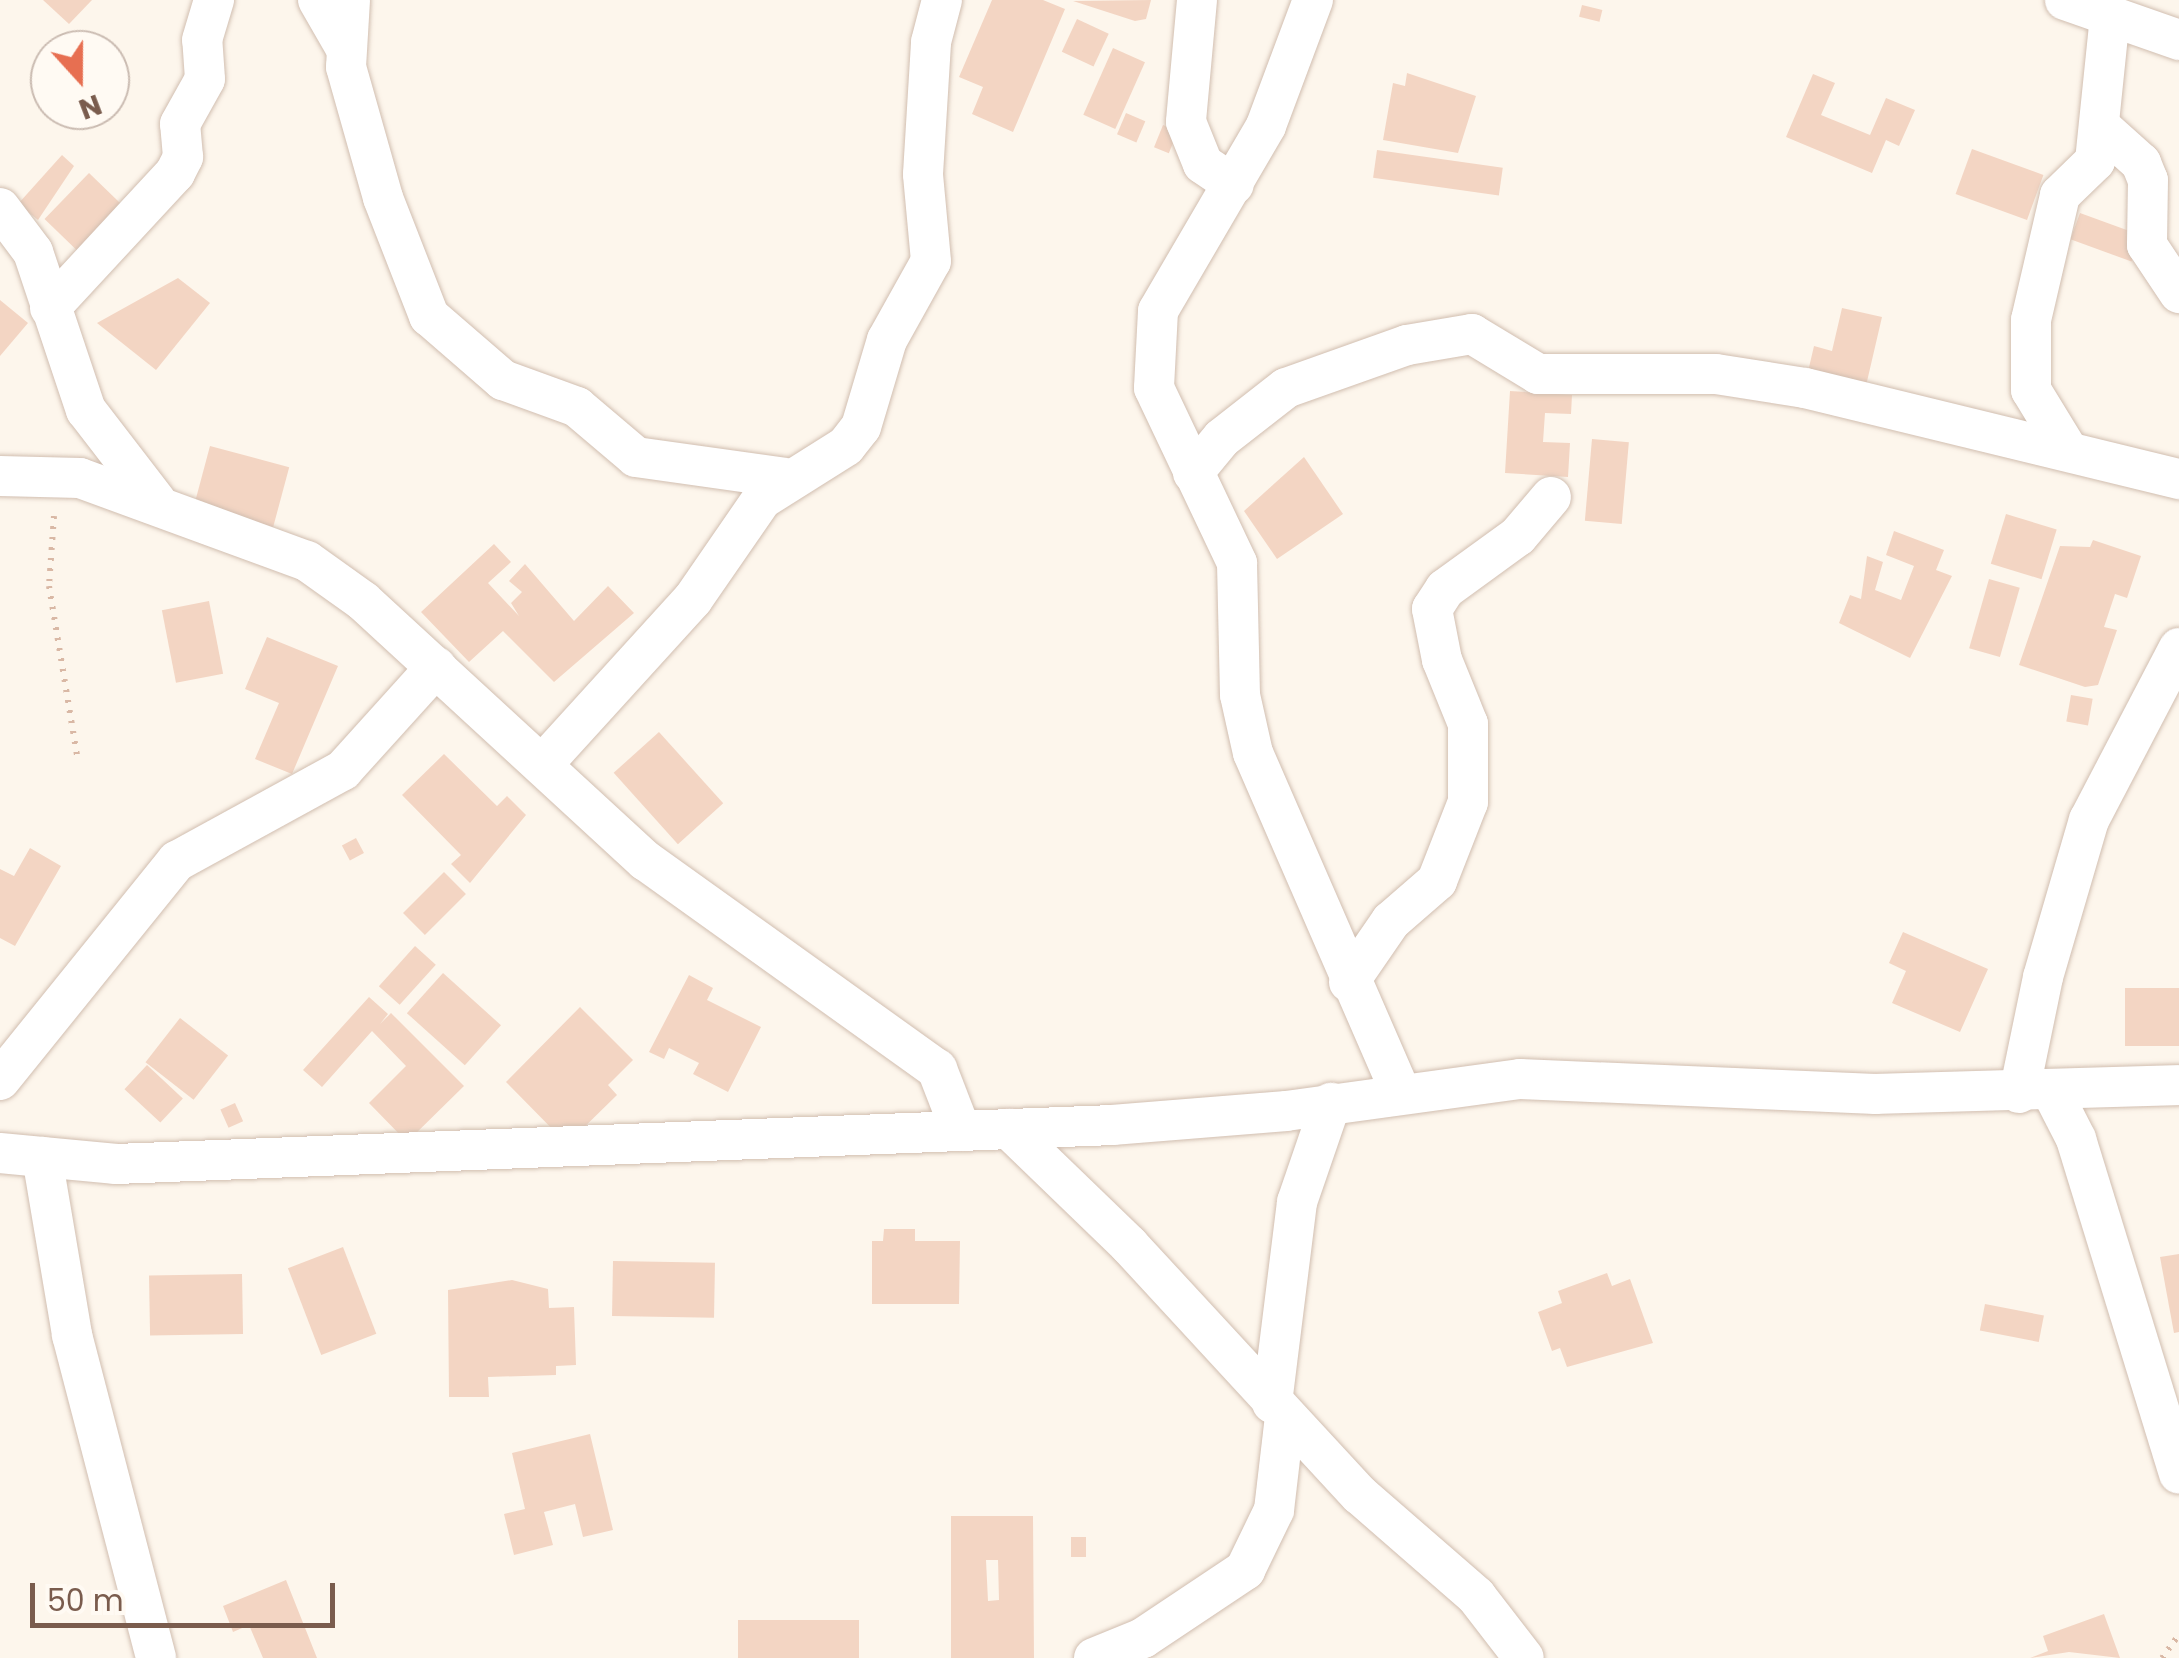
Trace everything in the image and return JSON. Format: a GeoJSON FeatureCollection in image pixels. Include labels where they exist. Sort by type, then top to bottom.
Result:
{"type":"FeatureCollection","features":[{"type":"Feature","properties":{"kind":"street"},"geometry":{"type":"LineString","coordinates":[[50,308],[176,173],[180,124],[205,79],[200,58],[214,0]]}},
{"type":"Feature","properties":{"kind":"street"},"geometry":{"type":"LineString","coordinates":[[318,0],[345,47],[383,198],[429,316],[492,372],[577,407],[636,457],[785,478]]}},
{"type":"Feature","properties":{"kind":"street"},"geometry":{"type":"LineString","coordinates":[[345,47],[350,0]]}},
{"type":"Feature","properties":{"kind":"street"},"geometry":{"type":"LineString","coordinates":[[542,765],[693,599],[785,478],[846,446],[861,428],[888,340],[927,274],[926,120],[942,0]]}},
{"type":"Feature","properties":{"kind":"street"},"geometry":{"type":"LineString","coordinates":[[1197,0],[1186,122],[1202,164],[1234,185]]}},
{"type":"Feature","properties":{"kind":"street"},"geometry":{"type":"LineString","coordinates":[[1313,0],[1234,185],[1156,325],[1154,388],[1237,563],[1240,694],[1254,753],[1349,982],[1400,1091]]}},
{"type":"Feature","properties":{"kind":"street"},"geometry":{"type":"LineString","coordinates":[[2064,0],[2179,40]]}},
{"type":"Feature","properties":{"kind":"street"},"geometry":{"type":"LineString","coordinates":[[2067,449],[2031,390],[2031,320],[2060,195],[2088,174],[2101,126],[2110,17]]}},
{"type":"Feature","properties":{"kind":"street"},"geometry":{"type":"LineString","coordinates":[[2101,126],[2141,163],[2147,245],[2179,293]]}},
{"type":"Feature","properties":{"kind":"street"},"geometry":{"type":"LineString","coordinates":[[0,208],[34,252],[86,410],[158,504]]}},
{"type":"Feature","properties":{"kind":"street"},"geometry":{"type":"LineString","coordinates":[[1193,473],[1222,438],[1286,388],[1450,335],[1486,338],[1538,374],[1716,374],[2067,449],[2179,479]]}},
{"type":"Feature","properties":{"kind":"street"},"geometry":{"type":"LineString","coordinates":[[0,476],[80,478],[307,561],[436,667],[646,861],[937,1069],[961,1131]]}},
{"type":"Feature","properties":{"kind":"street"},"geometry":{"type":"LineString","coordinates":[[1349,982],[1390,921],[1437,881],[1468,802],[1468,724],[1442,660],[1432,609],[1445,588],[1518,536],[1552,497]]}},
{"type":"Feature","properties":{"kind":"street"},"geometry":{"type":"LineString","coordinates":[[2179,648],[2083,836],[2036,1092],[2093,1192],[2163,1391],[2179,1473]]}},
{"type":"Feature","properties":{"kind":"street"},"geometry":{"type":"LineString","coordinates":[[0,1080],[177,861],[343,770],[436,667]]}},
{"type":"Feature","properties":{"kind":"street"},"geometry":{"type":"LineString","coordinates":[[156,1658],[72,1335],[11,1152],[116,1164],[1008,1129],[1331,1103],[1400,1091],[1520,1079],[2036,1092],[2179,1085]]}},
{"type":"Feature","properties":{"kind":"street"},"geometry":{"type":"LineString","coordinates":[[1094,1658],[1143,1638],[1245,1570],[1274,1510],[1297,1202],[1331,1103]]}},
{"type":"Feature","properties":{"kind":"street"},"geometry":{"type":"LineString","coordinates":[[1008,1129],[1129,1245],[1360,1496],[1443,1563],[1524,1658]]}},
{"type":"Feature","properties":{"kind":"path"},"geometry":{"type":"LineString","coordinates":[[53,478],[50,586],[77,756]]}},
{"type":"Feature","properties":{"kind":"path"},"geometry":{"type":"LineString","coordinates":[[2162,1658],[2179,1634]]}},
{"type":"Feature","properties":{"kind":"building"},"geometry":{"type":"Polygon","coordinates":[[[43,0],[92,0],[69,24],[43,0]]]}},
{"type":"Feature","properties":{"kind":"building"},"geometry":{"type":"Polygon","coordinates":[[[992,0],[1043,0],[1065,9],[1013,132],[972,114],[983,87],[959,77],[992,0]]]}},
{"type":"Feature","properties":{"kind":"building"},"geometry":{"type":"Polygon","coordinates":[[[1151,0],[1146,19],[1135,21],[1073,1],[1151,0]]]}},
{"type":"Feature","properties":{"kind":"building"},"geometry":{"type":"Polygon","coordinates":[[[1582,5],[1602,10],[1599,22],[1579,17],[1582,5]]]}},
{"type":"Feature","properties":{"kind":"building"},"geometry":{"type":"Polygon","coordinates":[[[1077,19],[1109,34],[1094,66],[1062,52],[1077,19]]]}},
{"type":"Feature","properties":{"kind":"building"},"geometry":{"type":"Polygon","coordinates":[[[1113,48],[1145,62],[1115,129],[1083,115],[1113,48]]]}},
{"type":"Feature","properties":{"kind":"building"},"geometry":{"type":"Polygon","coordinates":[[[1407,73],[1476,96],[1458,153],[1383,140],[1393,83],[1405,86],[1407,73]]]}},
{"type":"Feature","properties":{"kind":"building"},"geometry":{"type":"Polygon","coordinates":[[[1813,74],[1835,83],[1821,115],[1870,135],[1886,98],[1915,110],[1899,146],[1886,140],[1872,173],[1786,137],[1813,74]]]}},
{"type":"Feature","properties":{"kind":"building"},"geometry":{"type":"Polygon","coordinates":[[[1126,113],[1145,121],[1136,142],[1117,134],[1126,113]]]}},
{"type":"Feature","properties":{"kind":"building"},"geometry":{"type":"Polygon","coordinates":[[[1163,125],[1178,131],[1169,153],[1154,147],[1163,125]]]}},
{"type":"Feature","properties":{"kind":"building"},"geometry":{"type":"Polygon","coordinates":[[[1972,149],[2043,175],[2027,220],[1956,194],[1972,149]]]}},
{"type":"Feature","properties":{"kind":"building"},"geometry":{"type":"Polygon","coordinates":[[[1377,150],[1503,168],[1499,195],[1373,178],[1377,150]]]}},
{"type":"Feature","properties":{"kind":"building"},"geometry":{"type":"Polygon","coordinates":[[[62,155],[74,166],[38,220],[18,204],[62,155]]]}},
{"type":"Feature","properties":{"kind":"building"},"geometry":{"type":"Polygon","coordinates":[[[89,173],[131,214],[87,260],[45,219],[89,173]]]}},
{"type":"Feature","properties":{"kind":"building"},"geometry":{"type":"Polygon","coordinates":[[[2080,213],[2141,235],[2132,262],[2070,239],[2080,213]]]}},
{"type":"Feature","properties":{"kind":"building"},"geometry":{"type":"Polygon","coordinates":[[[178,278],[210,303],[156,370],[97,323],[178,278]]]}},
{"type":"Feature","properties":{"kind":"building"},"geometry":{"type":"Polygon","coordinates":[[[0,300],[28,323],[0,356],[0,300]]]}},
{"type":"Feature","properties":{"kind":"building"},"geometry":{"type":"Polygon","coordinates":[[[1842,308],[1882,317],[1865,390],[1807,376],[1814,346],[1832,351],[1842,308]]]}},
{"type":"Feature","properties":{"kind":"building"},"geometry":{"type":"Polygon","coordinates":[[[1510,391],[1572,395],[1571,414],[1545,413],[1543,442],[1570,443],[1568,477],[1505,473],[1510,391]]]}},
{"type":"Feature","properties":{"kind":"building"},"geometry":{"type":"Polygon","coordinates":[[[1592,439],[1629,442],[1622,524],[1585,521],[1592,439]]]}},
{"type":"Feature","properties":{"kind":"building"},"geometry":{"type":"Polygon","coordinates":[[[210,446],[289,467],[273,527],[194,506],[210,446]]]}},
{"type":"Feature","properties":{"kind":"building"},"geometry":{"type":"Polygon","coordinates":[[[1304,457],[1343,514],[1277,559],[1244,511],[1304,457]]]}},
{"type":"Feature","properties":{"kind":"building"},"geometry":{"type":"Polygon","coordinates":[[[2006,514],[2057,529],[2041,579],[1991,564],[2006,514]]]}},
{"type":"Feature","properties":{"kind":"building"},"geometry":{"type":"Polygon","coordinates":[[[1894,531],[1944,550],[1936,570],[1952,576],[1910,658],[1839,623],[1850,595],[1861,599],[1867,556],[1883,562],[1875,590],[1901,600],[1914,566],[1886,555],[1894,531]]]}},
{"type":"Feature","properties":{"kind":"building"},"geometry":{"type":"Polygon","coordinates":[[[2093,540],[2141,556],[2127,598],[2115,594],[2104,627],[2117,630],[2098,685],[2085,687],[2019,665],[2060,546],[2090,547],[2093,540]]]}},
{"type":"Feature","properties":{"kind":"building"},"geometry":{"type":"Polygon","coordinates":[[[494,544],[511,562],[488,583],[519,616],[511,603],[522,592],[509,581],[525,564],[574,621],[608,586],[634,613],[554,682],[503,631],[469,662],[421,612],[494,544]]]}},
{"type":"Feature","properties":{"kind":"building"},"geometry":{"type":"Polygon","coordinates":[[[1989,579],[2020,588],[2000,657],[1969,648],[1989,579]]]}},
{"type":"Feature","properties":{"kind":"building"},"geometry":{"type":"Polygon","coordinates":[[[209,601],[223,674],[176,683],[162,610],[209,601]]]}},
{"type":"Feature","properties":{"kind":"building"},"geometry":{"type":"Polygon","coordinates":[[[267,637],[338,666],[292,774],[255,759],[279,703],[245,689],[267,637]]]}},
{"type":"Feature","properties":{"kind":"building"},"geometry":{"type":"Polygon","coordinates":[[[2071,695],[2093,699],[2088,725],[2066,722],[2071,695]]]}},
{"type":"Feature","properties":{"kind":"building"},"geometry":{"type":"Polygon","coordinates":[[[659,732],[723,803],[678,844],[614,773],[659,732]]]}},
{"type":"Feature","properties":{"kind":"building"},"geometry":{"type":"Polygon","coordinates":[[[444,754],[497,806],[507,796],[526,815],[470,883],[451,864],[461,855],[402,795],[444,754]]]}},
{"type":"Feature","properties":{"kind":"building"},"geometry":{"type":"Polygon","coordinates":[[[356,838],[364,853],[350,861],[342,846],[356,838]]]}},
{"type":"Feature","properties":{"kind":"building"},"geometry":{"type":"Polygon","coordinates":[[[30,848],[61,866],[15,946],[0,938],[0,869],[14,876],[30,848]]]}},
{"type":"Feature","properties":{"kind":"building"},"geometry":{"type":"Polygon","coordinates":[[[444,872],[466,894],[425,935],[403,913],[444,872]]]}},
{"type":"Feature","properties":{"kind":"building"},"geometry":{"type":"Polygon","coordinates":[[[1903,932],[1988,969],[1960,1032],[1892,1003],[1906,971],[1889,963],[1903,932]]]}},
{"type":"Feature","properties":{"kind":"building"},"geometry":{"type":"Polygon","coordinates":[[[415,946],[436,965],[400,1005],[379,986],[415,946]]]}},
{"type":"Feature","properties":{"kind":"building"},"geometry":{"type":"Polygon","coordinates":[[[443,973],[501,1025],[465,1065],[407,1013],[443,973]]]}},
{"type":"Feature","properties":{"kind":"building"},"geometry":{"type":"Polygon","coordinates":[[[689,975],[713,988],[707,1000],[761,1027],[728,1092],[693,1074],[699,1063],[669,1048],[664,1059],[649,1052],[689,975]]]}},
{"type":"Feature","properties":{"kind":"building"},"geometry":{"type":"Polygon","coordinates":[[[2125,988],[2179,988],[2179,1046],[2125,1046],[2125,988]]]}},
{"type":"Feature","properties":{"kind":"building"},"geometry":{"type":"Polygon","coordinates":[[[369,997],[388,1014],[380,1024],[391,1013],[464,1086],[407,1142],[369,1103],[406,1066],[372,1031],[322,1087],[303,1070],[369,997]]]}},
{"type":"Feature","properties":{"kind":"building"},"geometry":{"type":"Polygon","coordinates":[[[580,1007],[633,1060],[608,1085],[617,1095],[567,1144],[506,1082],[580,1007]]]}},
{"type":"Feature","properties":{"kind":"building"},"geometry":{"type":"Polygon","coordinates":[[[180,1018],[228,1056],[194,1100],[146,1062],[180,1018]]]}},
{"type":"Feature","properties":{"kind":"building"},"geometry":{"type":"Polygon","coordinates":[[[147,1065],[183,1098],[160,1123],[124,1089],[147,1065]]]}},
{"type":"Feature","properties":{"kind":"building"},"geometry":{"type":"Polygon","coordinates":[[[235,1103],[243,1121],[229,1128],[220,1110],[235,1103]]]}},
{"type":"Feature","properties":{"kind":"building"},"geometry":{"type":"Polygon","coordinates":[[[884,1229],[915,1229],[915,1241],[960,1241],[959,1304],[872,1304],[872,1241],[883,1241],[884,1229]]]}},
{"type":"Feature","properties":{"kind":"building"},"geometry":{"type":"Polygon","coordinates":[[[343,1247],[376,1334],[321,1355],[288,1268],[343,1247]]]}},
{"type":"Feature","properties":{"kind":"building"},"geometry":{"type":"Polygon","coordinates":[[[2179,1254],[2179,1332],[2174,1333],[2160,1257],[2179,1254]]]}},
{"type":"Feature","properties":{"kind":"building"},"geometry":{"type":"Polygon","coordinates":[[[613,1261],[715,1263],[714,1318],[612,1316],[613,1261]]]}},
{"type":"Feature","properties":{"kind":"building"},"geometry":{"type":"Polygon","coordinates":[[[1607,1273],[1612,1286],[1630,1279],[1653,1343],[1567,1367],[1560,1348],[1552,1351],[1538,1312],[1562,1303],[1558,1291],[1607,1273]]]}},
{"type":"Feature","properties":{"kind":"building"},"geometry":{"type":"Polygon","coordinates":[[[242,1274],[243,1334],[150,1336],[149,1276],[242,1274]]]}},
{"type":"Feature","properties":{"kind":"building"},"geometry":{"type":"Polygon","coordinates":[[[512,1280],[548,1289],[549,1308],[574,1307],[576,1365],[556,1366],[556,1375],[488,1377],[489,1397],[449,1397],[448,1290],[512,1280]]]}},
{"type":"Feature","properties":{"kind":"building"},"geometry":{"type":"Polygon","coordinates":[[[1985,1304],[2044,1315],[2039,1342],[1980,1331],[1985,1304]]]}},
{"type":"Feature","properties":{"kind":"building"},"geometry":{"type":"Polygon","coordinates":[[[590,1434],[613,1530],[583,1537],[575,1504],[544,1512],[553,1545],[514,1555],[504,1514],[525,1509],[512,1453],[590,1434]]]}},
{"type":"Feature","properties":{"kind":"building"},"geometry":{"type":"Polygon","coordinates":[[[951,1516],[1033,1516],[1034,1658],[951,1658],[951,1516]],[[986,1560],[988,1601],[999,1600],[998,1560],[986,1560]]]}},
{"type":"Feature","properties":{"kind":"building"},"geometry":{"type":"Polygon","coordinates":[[[1071,1537],[1086,1537],[1086,1557],[1071,1557],[1071,1537]]]}},
{"type":"Feature","properties":{"kind":"building"},"geometry":{"type":"Polygon","coordinates":[[[286,1580],[317,1658],[263,1658],[249,1625],[233,1632],[223,1606],[286,1580]]]}},
{"type":"Feature","properties":{"kind":"building"},"geometry":{"type":"Polygon","coordinates":[[[2104,1614],[2120,1658],[2069,1652],[2030,1658],[2048,1651],[2043,1636],[2104,1614]]]}},
{"type":"Feature","properties":{"kind":"building"},"geometry":{"type":"Polygon","coordinates":[[[738,1620],[859,1620],[859,1658],[738,1658],[738,1620]]]}}]}
